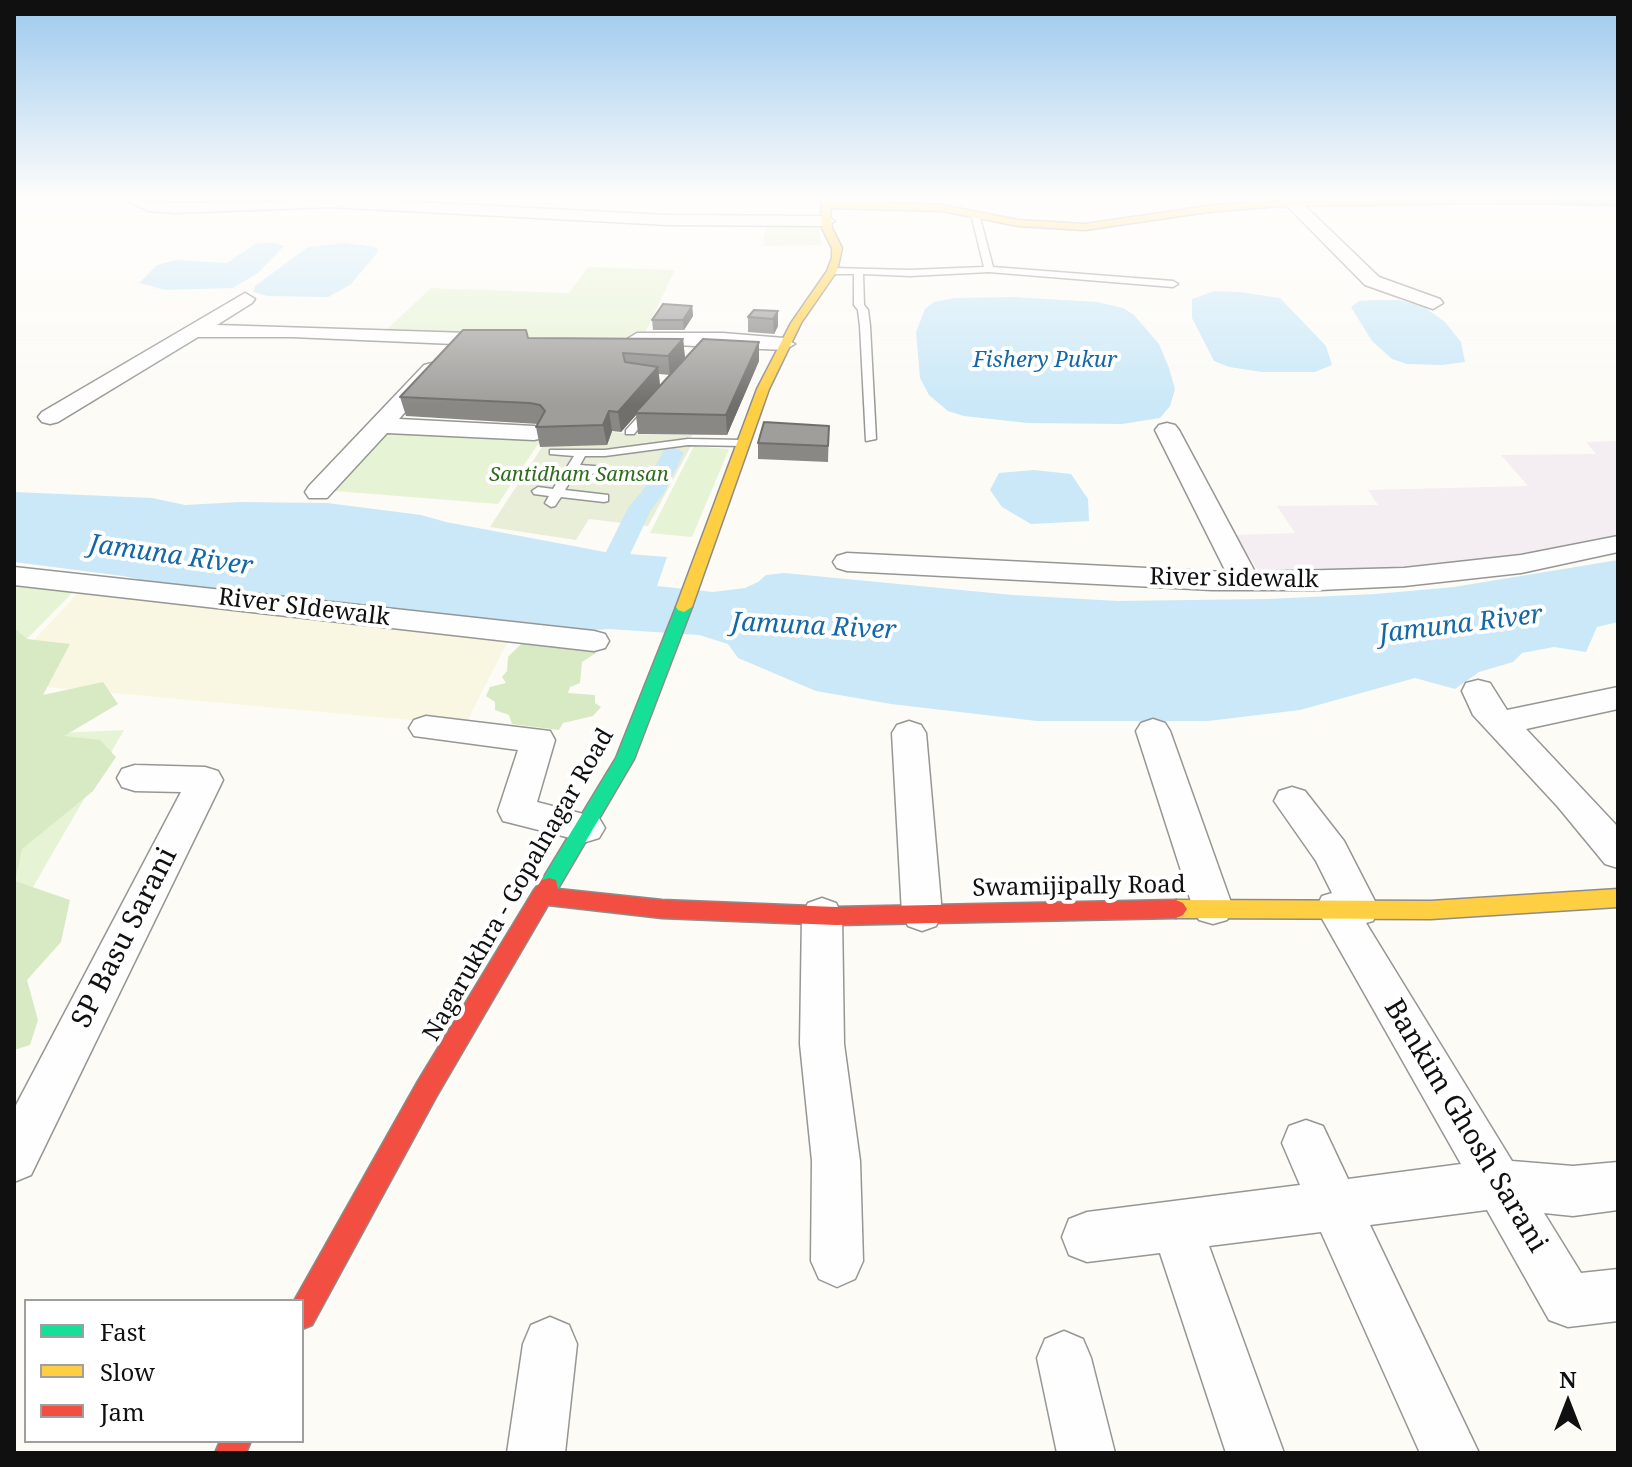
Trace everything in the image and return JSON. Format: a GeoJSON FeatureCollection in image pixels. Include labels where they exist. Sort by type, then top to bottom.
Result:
{"type":"FeatureCollection","features":[{"type":"Feature","properties":{"kind":"street"},"geometry":{"type":"LineString","coordinates":[[1359,268],[1372,281],[1433,303]]}},
{"type":"Feature","properties":{"kind":"street","name":"Nagarukhra - Gopalnagar Road"},"geometry":{"type":"LineString","coordinates":[[304,1311],[427,1089],[625,759],[705,554],[775,352],[832,271]]}},
{"type":"Feature","properties":{"kind":"street"},"geometry":{"type":"LineString","coordinates":[[50,417],[245,299]]}},
{"type":"Feature","properties":{"kind":"street"},"geometry":{"type":"LineString","coordinates":[[292,331],[313,315]]}},
{"type":"Feature","properties":{"kind":"street"},"geometry":{"type":"LineString","coordinates":[[194,331],[292,331],[460,340],[522,340]]}},
{"type":"Feature","properties":{"kind":"street"},"geometry":{"type":"LineString","coordinates":[[615,339],[723,339],[775,352]]}},
{"type":"Feature","properties":{"kind":"street"},"geometry":{"type":"LineString","coordinates":[[318,492],[460,340]]}},
{"type":"Feature","properties":{"kind":"street"},"geometry":{"type":"LineString","coordinates":[[380,425],[534,433]]}},
{"type":"Feature","properties":{"kind":"street"},"geometry":{"type":"LineString","coordinates":[[1167,430],[1204,508],[1245,581]]}},
{"type":"Feature","properties":{"kind":"street","name":"River sidewalk"},"geometry":{"type":"LineString","coordinates":[[847,562],[1245,581],[1404,577],[1521,564],[1618,544]]}},
{"type":"Feature","properties":{"kind":"street","name":"River SIdewalk"},"geometry":{"type":"LineString","coordinates":[[14,576],[594,641]]}},
{"type":"Feature","properties":{"kind":"street"},"geometry":{"type":"LineString","coordinates":[[1478,691],[1485,707],[1571,797],[1618,853]]}},
{"type":"Feature","properties":{"kind":"street"},"geometry":{"type":"LineString","coordinates":[[1501,723],[1618,698]]}},
{"type":"Feature","properties":{"kind":"street"},"geometry":{"type":"LineString","coordinates":[[426,728],[538,740],[516,811],[586,828]]}},
{"type":"Feature","properties":{"kind":"street"},"geometry":{"type":"LineString","coordinates":[[1153,731],[1213,908]]}},
{"type":"Feature","properties":{"kind":"street"},"geometry":{"type":"LineString","coordinates":[[909,733],[922,914]]}},
{"type":"Feature","properties":{"kind":"street","name":"SP Basu Sarani"},"geometry":{"type":"LineString","coordinates":[[14,1158],[205,780],[135,778]]}},
{"type":"Feature","properties":{"kind":"street","name":"Bankim Ghosh Sarani"},"geometry":{"type":"LineString","coordinates":[[1292,801],[1331,852],[1347,908],[1499,1184],[1568,1301],[1618,1295]]}},
{"type":"Feature","properties":{"kind":"street","name":"Swamijipally Road"},"geometry":{"type":"LineString","coordinates":[[541,896],[662,909],[822,915],[1213,908],[1431,910],[1618,898]]}},
{"type":"Feature","properties":{"kind":"street"},"geometry":{"type":"LineString","coordinates":[[822,915],[822,1044],[836,1161],[837,1261]]}},
{"type":"Feature","properties":{"kind":"street"},"geometry":{"type":"LineString","coordinates":[[1306,1143],[1450,1453]]}},
{"type":"Feature","properties":{"kind":"street"},"geometry":{"type":"LineString","coordinates":[[1087,1237],[1499,1184],[1573,1191],[1618,1186]]}},
{"type":"Feature","properties":{"kind":"street"},"geometry":{"type":"LineString","coordinates":[[1176,1226],[1255,1453]]}},
{"type":"Feature","properties":{"kind":"street"},"geometry":{"type":"LineString","coordinates":[[536,1453],[550,1344]]}},
{"type":"Feature","properties":{"kind":"street"},"geometry":{"type":"LineString","coordinates":[[1064,1358],[1086,1453]]}},
{"type":"Feature","properties":{"kind":"lane"},"geometry":{"type":"LineString","coordinates":[[832,271],[989,269],[1173,284]]}},
{"type":"Feature","properties":{"kind":"lane"},"geometry":{"type":"LineString","coordinates":[[858,272],[859,305],[863,310],[865,326],[870,439]]}},
{"type":"Feature","properties":{"kind":"lane"},"geometry":{"type":"LineString","coordinates":[[726,352],[739,353]]}},
{"type":"Feature","properties":{"kind":"lane"},"geometry":{"type":"LineString","coordinates":[[630,432],[656,402]]}},
{"type":"Feature","properties":{"kind":"lane"},"geometry":{"type":"LineString","coordinates":[[554,452],[605,453],[688,442],[743,443]]}},
{"type":"Feature","properties":{"kind":"lane"},"geometry":{"type":"LineString","coordinates":[[554,498],[582,452]]}},
{"type":"Feature","properties":{"kind":"lane"},"geometry":{"type":"LineString","coordinates":[[546,475],[607,471]]}},
{"type":"Feature","properties":{"kind":"lane"},"geometry":{"type":"LineString","coordinates":[[538,491],[554,498],[604,498]]}},
{"type":"Feature","properties":{"kind":"shaded area"},"geometry":{"type":"Polygon","coordinates":[[[1618,441],[1618,538],[1522,558],[1355,574],[1260,574],[1235,535],[1295,533],[1277,506],[1378,505],[1368,490],[1528,486],[1501,455],[1596,454],[1586,442],[1618,441]]]}},
{"type":"Feature","properties":{"kind":"shaded area"},"geometry":{"type":"Polygon","coordinates":[[[81,590],[509,639],[465,725],[14,684],[14,661],[81,590]]]}},
{"type":"Feature","properties":{"kind":"green space"},"geometry":{"type":"Polygon","coordinates":[[[587,268],[675,270],[643,337],[461,339],[381,335],[431,288],[569,293],[587,268]]]}},
{"type":"Feature","properties":{"kind":"green space"},"geometry":{"type":"Polygon","coordinates":[[[382,427],[544,435],[498,504],[323,490],[382,427]]]}},
{"type":"Feature","properties":{"kind":"green space","name":"Santidham Samsan"},"geometry":{"type":"Polygon","coordinates":[[[555,427],[647,435],[692,435],[691,446],[648,526],[589,519],[576,540],[490,527],[555,427]]]}},
{"type":"Feature","properties":{"kind":"green space"},"geometry":{"type":"Polygon","coordinates":[[[694,446],[729,449],[692,537],[650,533],[694,446]]]}},
{"type":"Feature","properties":{"kind":"green space"},"geometry":{"type":"Polygon","coordinates":[[[14,569],[88,577],[14,652],[14,569]]]}},
{"type":"Feature","properties":{"kind":"green space"},"geometry":{"type":"Polygon","coordinates":[[[14,628],[27,639],[70,644],[43,695],[103,682],[118,704],[64,736],[100,740],[116,757],[93,791],[22,849],[15,881],[70,900],[61,942],[27,980],[38,1020],[30,1045],[14,1050],[14,628]]]}},
{"type":"Feature","properties":{"kind":"green space"},"geometry":{"type":"Polygon","coordinates":[[[534,631],[594,647],[596,653],[582,662],[580,683],[570,687],[568,693],[595,695],[595,703],[601,707],[593,716],[563,723],[559,730],[512,724],[509,715],[495,710],[495,702],[486,696],[490,687],[506,683],[502,677],[507,671],[508,657],[534,631]]]}},
{"type":"Feature","properties":{"kind":"green space"},"geometry":{"type":"Polygon","coordinates":[[[124,730],[22,906],[14,906],[14,735],[124,730]]]}},
{"type":"Feature","properties":{"kind":"water"},"geometry":{"type":"Polygon","coordinates":[[[154,268],[262,268],[233,288],[165,290],[139,283],[154,268]]]}},
{"type":"Feature","properties":{"kind":"water"},"geometry":{"type":"Polygon","coordinates":[[[279,268],[364,268],[350,285],[328,297],[268,296],[253,292],[255,286],[279,268]]]}},
{"type":"Feature","properties":{"kind":"water"},"geometry":{"type":"Polygon","coordinates":[[[1214,291],[1280,298],[1326,346],[1332,365],[1315,372],[1262,372],[1229,367],[1214,361],[1192,318],[1192,299],[1214,291]]]}},
{"type":"Feature","properties":{"kind":"water","name":"Fishery Pukur"},"geometry":{"type":"Polygon","coordinates":[[[1014,297],[1097,302],[1123,308],[1134,315],[1159,344],[1169,368],[1175,389],[1170,406],[1160,418],[1122,424],[1028,423],[964,416],[948,411],[929,395],[920,378],[916,332],[925,309],[934,302],[955,298],[1014,297]]]}},
{"type":"Feature","properties":{"kind":"water"},"geometry":{"type":"Polygon","coordinates":[[[1399,300],[1424,307],[1445,322],[1461,342],[1465,362],[1407,364],[1392,359],[1372,341],[1351,307],[1359,301],[1399,300]]]}},
{"type":"Feature","properties":{"kind":"water"},"geometry":{"type":"Polygon","coordinates":[[[1034,470],[1071,474],[1088,499],[1089,521],[1031,524],[1002,507],[990,490],[999,473],[1034,470]]]}},
{"type":"Feature","properties":{"kind":"water","name":"Jamuna River"},"geometry":{"type":"Polygon","coordinates":[[[14,492],[152,498],[185,505],[327,503],[421,515],[605,552],[667,557],[657,586],[713,592],[745,588],[766,575],[784,573],[1013,595],[1118,601],[1267,599],[1454,587],[1618,560],[1618,622],[1597,627],[1586,652],[1554,647],[1522,653],[1513,662],[1479,672],[1455,689],[1415,678],[1300,710],[1208,721],[1037,721],[891,704],[816,691],[738,658],[728,644],[699,635],[609,629],[578,631],[482,618],[230,597],[123,576],[14,562],[14,492]]]}},
{"type":"Feature","properties":{"kind":"building"},"geometry":{"type":"Polygon","coordinates":[[[663,304],[692,306],[683,320],[652,320],[663,304]]]}},
{"type":"Feature","properties":{"kind":"building"},"geometry":{"type":"Polygon","coordinates":[[[754,310],[778,311],[773,319],[748,317],[754,310]]]}},
{"type":"Feature","properties":{"kind":"building"},"geometry":{"type":"Polygon","coordinates":[[[463,330],[526,330],[528,338],[683,339],[668,356],[623,353],[625,362],[658,367],[618,412],[609,411],[603,425],[536,427],[545,411],[540,405],[400,397],[463,330]]]}},
{"type":"Feature","properties":{"kind":"building"},"geometry":{"type":"Polygon","coordinates":[[[703,339],[759,342],[726,415],[635,413],[703,339]]]}},
{"type":"Feature","properties":{"kind":"building"},"geometry":{"type":"Polygon","coordinates":[[[764,422],[829,426],[828,446],[758,443],[764,422]]]}},
{"type":"Feature","properties":{"kind":"waterway"},"geometry":{"type":"LineString","coordinates":[[601,588],[640,508],[653,493],[673,453]]}},
{"type":"Feature","properties":{"kind":"traffic: fast"},"geometry":{"type":"LineString","coordinates":[[549,886],[625,759],[684,607]]}},
{"type":"Feature","properties":{"kind":"traffic: slow"},"geometry":{"type":"LineString","coordinates":[[684,607],[763,389],[796,323],[833,268]]}},
{"type":"Feature","properties":{"kind":"traffic: slow"},"geometry":{"type":"LineString","coordinates":[[1176,909],[1431,910],[1618,898]]}},
{"type":"Feature","properties":{"kind":"traffic: jam"},"geometry":{"type":"LineString","coordinates":[[304,1311],[427,1089],[549,886]]}},
{"type":"Feature","properties":{"kind":"traffic: jam"},"geometry":{"type":"LineString","coordinates":[[541,896],[662,909],[836,916],[1176,909]]}},
{"type":"Feature","properties":{"kind":"traffic: jam"},"geometry":{"type":"LineString","coordinates":[[230,1453],[235,1443]]}}]}
